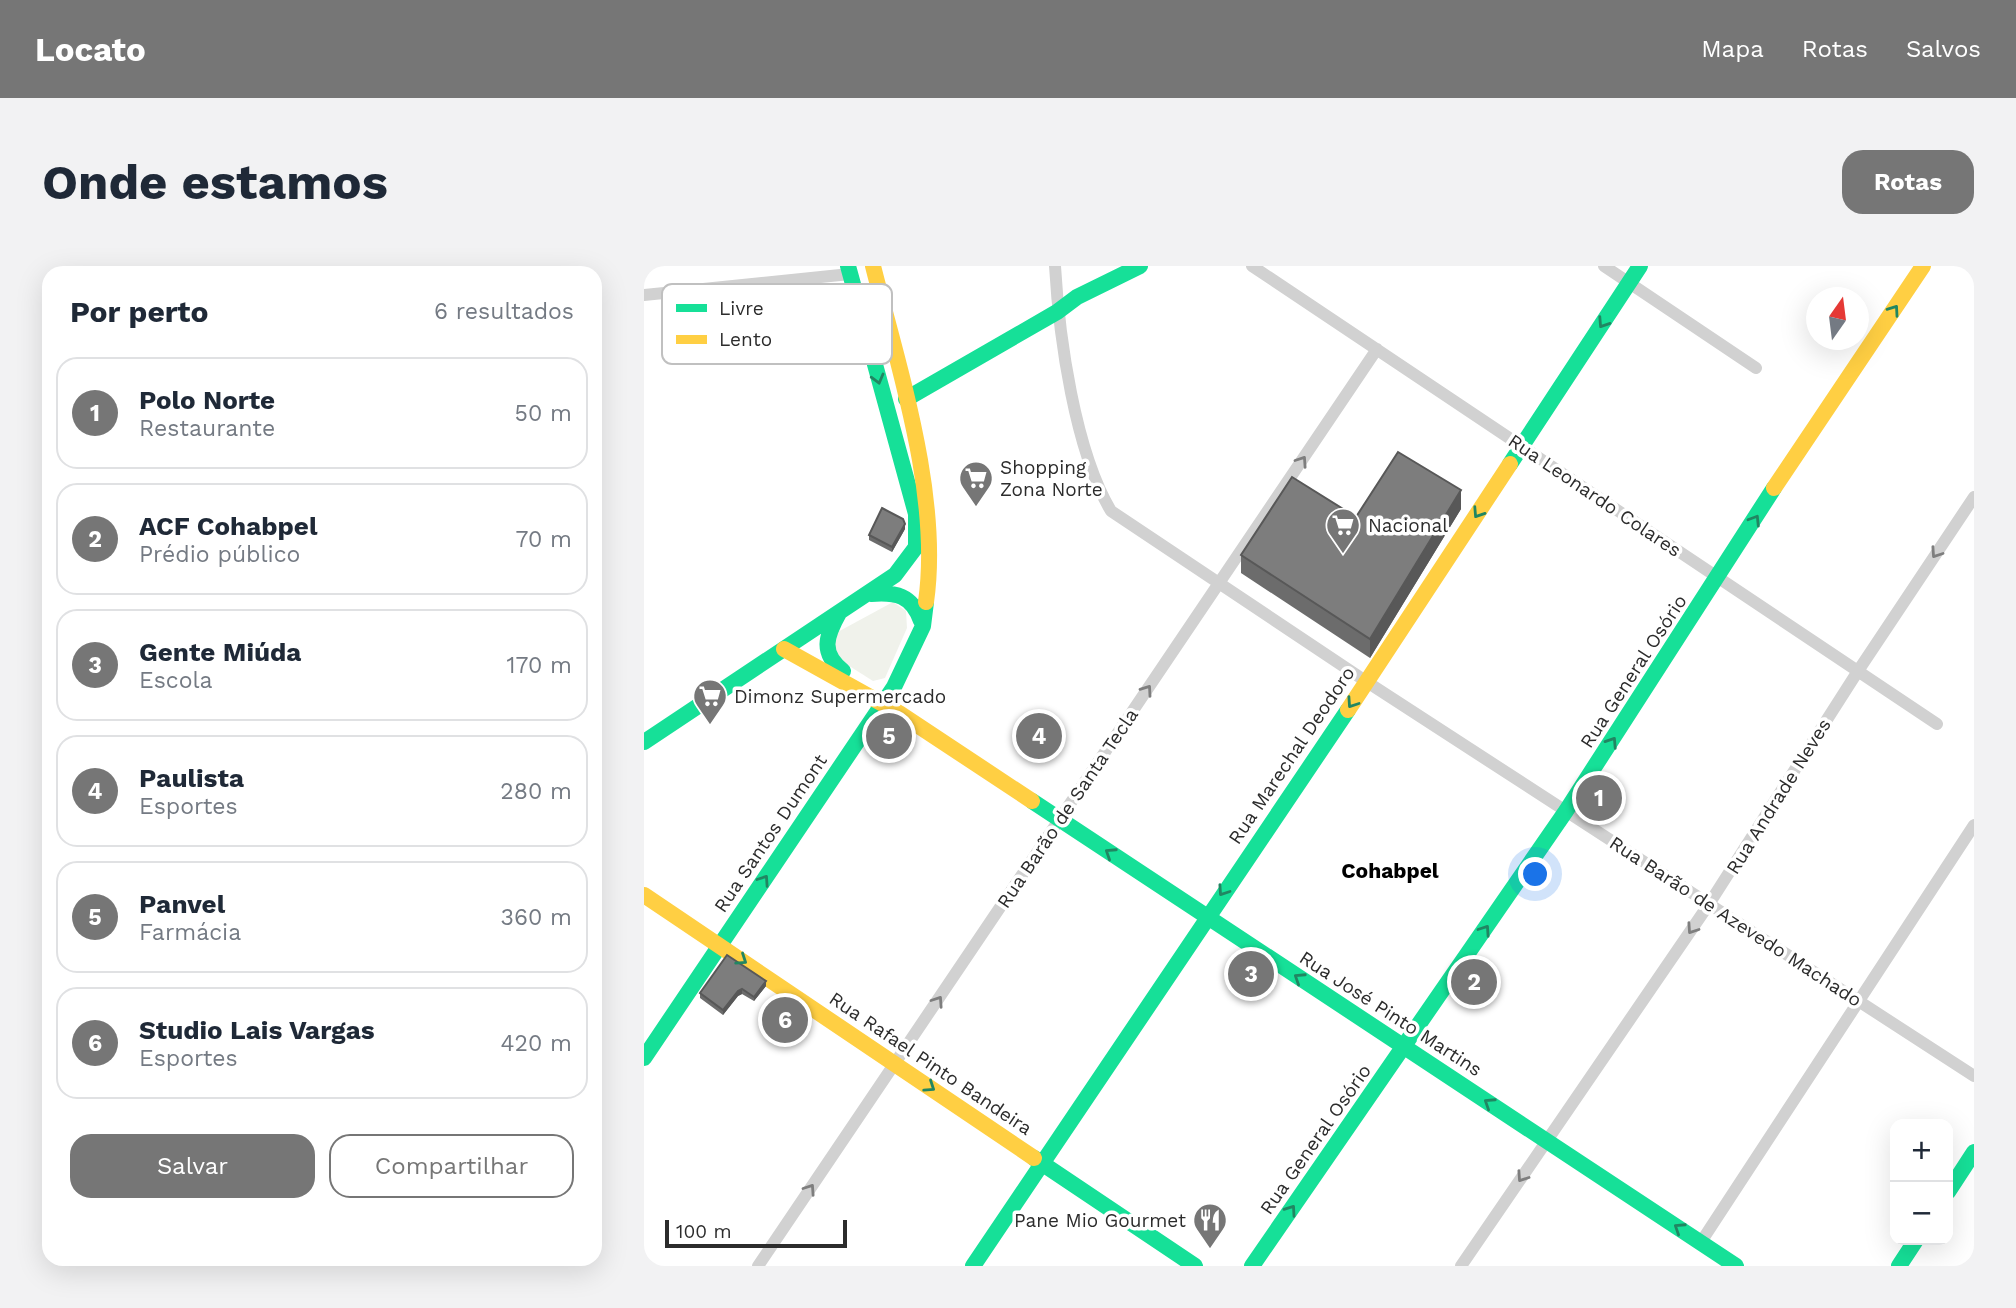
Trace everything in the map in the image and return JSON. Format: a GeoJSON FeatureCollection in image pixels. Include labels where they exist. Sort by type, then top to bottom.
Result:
{"type":"FeatureCollection","features":[{"type":"Feature","properties":{"kind":"street","name":"Rua Santos Dumont"},"geometry":{"type":"LineString","coordinates":[[873,266],[878,284]]}},
{"type":"Feature","properties":{"kind":"street","name":"Rua Barão de Azevedo Machado"},"geometry":{"type":"LineString","coordinates":[[1055,266],[1057,312],[1095,484],[1111,511],[1367,682],[1974,1076]]}},
{"type":"Feature","properties":{"kind":"street"},"geometry":{"type":"LineString","coordinates":[[906,398],[1057,312],[1077,297],[1140,266]]}},
{"type":"Feature","properties":{"kind":"street","name":"Rua Leonardo Colares"},"geometry":{"type":"LineString","coordinates":[[1252,266],[1937,724]]}},
{"type":"Feature","properties":{"kind":"street"},"geometry":{"type":"LineString","coordinates":[[1604,266],[1756,368]]}},
{"type":"Feature","properties":{"kind":"street","name":"Rua Marechal Deodoro"},"geometry":{"type":"LineString","coordinates":[[973,1266],[1206,916],[1367,682],[1640,266]]}},
{"type":"Feature","properties":{"kind":"street","name":"Rua General Osório"},"geometry":{"type":"LineString","coordinates":[[1252,1266],[1566,811],[1719,578],[1786,469],[1923,266]]}},
{"type":"Feature","properties":{"kind":"street"},"geometry":{"type":"LineString","coordinates":[[734,284],[849,270]]}},
{"type":"Feature","properties":{"kind":"street"},"geometry":{"type":"LineString","coordinates":[[644,295],[662,293]]}},
{"type":"Feature","properties":{"kind":"street","name":"Rua Santos Dumont"},"geometry":{"type":"LineString","coordinates":[[644,1058],[895,685],[923,626],[932,562],[928,513],[906,398],[892,342]]}},
{"type":"Feature","properties":{"kind":"street","name":"Rua Barão de Santa Tecla"},"geometry":{"type":"LineString","coordinates":[[758,1266],[1058,819],[1219,585],[1286,498],[1377,349]]}},
{"type":"Feature","properties":{"kind":"street"},"geometry":{"type":"LineString","coordinates":[[644,742],[841,609],[871,594],[910,560],[917,541],[916,514],[875,364]]}},
{"type":"Feature","properties":{"kind":"street","name":"Rua Andrade Neves"},"geometry":{"type":"LineString","coordinates":[[1461,1266],[1709,904],[1858,671],[1974,497]]}},
{"type":"Feature","properties":{"kind":"street"},"geometry":{"type":"LineString","coordinates":[[1411,580],[1427,590]]}},
{"type":"Feature","properties":{"kind":"street"},"geometry":{"type":"LineString","coordinates":[[871,594],[892,592],[909,596],[917,606],[923,626]]}},
{"type":"Feature","properties":{"kind":"street"},"geometry":{"type":"LineString","coordinates":[[841,609],[825,646],[831,663],[867,688],[880,689],[895,685],[899,713]]}},
{"type":"Feature","properties":{"kind":"street","name":"Rua José Pinto Martins"},"geometry":{"type":"LineString","coordinates":[[784,649],[899,713],[1736,1266]]}},
{"type":"Feature","properties":{"kind":"street"},"geometry":{"type":"LineString","coordinates":[[1701,1242],[1974,825]]}},
{"type":"Feature","properties":{"kind":"street","name":"Rua Rafael Pinto Bandeira"},"geometry":{"type":"LineString","coordinates":[[644,895],[1195,1266]]}},
{"type":"Feature","properties":{"kind":"street"},"geometry":{"type":"LineString","coordinates":[[1953,1184],[1974,1152]]}},
{"type":"Feature","properties":{"kind":"street"},"geometry":{"type":"LineString","coordinates":[[1899,1266],[1913,1245]]}},
{"type":"Feature","properties":{"kind":"shaded area"},"geometry":{"type":"Polygon","coordinates":[[[893,602],[906,611],[907,628],[885,678],[873,681],[832,655],[834,634],[893,602]]]}},
{"type":"Feature","properties":{"kind":"building","name":"Nacional"},"geometry":{"type":"Polygon","coordinates":[[[1398,452],[1461,490],[1370,639],[1241,555],[1292,477],[1356,517],[1398,452]]]}},
{"type":"Feature","properties":{"kind":"building"},"geometry":{"type":"Polygon","coordinates":[[[882,508],[903,519],[905,524],[892,547],[869,535],[882,508]]]}},
{"type":"Feature","properties":{"kind":"building"},"geometry":{"type":"Polygon","coordinates":[[[727,955],[766,981],[754,997],[742,989],[738,991],[723,1010],[700,993],[727,955]]]}},
{"type":"Feature","properties":{"kind":"traffic: fast"},"geometry":{"type":"LineString","coordinates":[[848,266],[853,284]]}},
{"type":"Feature","properties":{"kind":"traffic: fast"},"geometry":{"type":"LineString","coordinates":[[906,399],[1057,312],[1077,297],[1140,266]]}},
{"type":"Feature","properties":{"kind":"traffic: fast"},"geometry":{"type":"LineString","coordinates":[[1510,464],[1640,266]]}},
{"type":"Feature","properties":{"kind":"traffic: fast"},"geometry":{"type":"LineString","coordinates":[[644,742],[895,575],[916,547],[916,514],[875,364]]}},
{"type":"Feature","properties":{"kind":"traffic: fast"},"geometry":{"type":"LineString","coordinates":[[1252,1266],[1566,811],[1774,488]]}},
{"type":"Feature","properties":{"kind":"traffic: fast"},"geometry":{"type":"LineString","coordinates":[[871,594],[902,597],[913,606],[921,621]]}},
{"type":"Feature","properties":{"kind":"traffic: fast"},"geometry":{"type":"LineString","coordinates":[[644,1058],[894,687],[923,626],[926,602]]}},
{"type":"Feature","properties":{"kind":"traffic: fast"},"geometry":{"type":"LineString","coordinates":[[839,613],[827,644],[831,658],[843,671]]}},
{"type":"Feature","properties":{"kind":"traffic: fast"},"geometry":{"type":"LineString","coordinates":[[973,1266],[1348,710]]}},
{"type":"Feature","properties":{"kind":"traffic: fast"},"geometry":{"type":"LineString","coordinates":[[1032,801],[1736,1266]]}},
{"type":"Feature","properties":{"kind":"traffic: fast"},"geometry":{"type":"LineString","coordinates":[[1953,1184],[1974,1152]]}},
{"type":"Feature","properties":{"kind":"traffic: fast"},"geometry":{"type":"LineString","coordinates":[[1034,1158],[1195,1266]]}},
{"type":"Feature","properties":{"kind":"traffic: fast"},"geometry":{"type":"LineString","coordinates":[[1899,1266],[1913,1245]]}},
{"type":"Feature","properties":{"kind":"traffic: slow"},"geometry":{"type":"LineString","coordinates":[[873,266],[878,284]]}},
{"type":"Feature","properties":{"kind":"traffic: slow"},"geometry":{"type":"LineString","coordinates":[[1774,488],[1923,266]]}},
{"type":"Feature","properties":{"kind":"traffic: slow"},"geometry":{"type":"LineString","coordinates":[[892,340],[923,477],[928,520],[926,602]]}},
{"type":"Feature","properties":{"kind":"traffic: slow"},"geometry":{"type":"LineString","coordinates":[[1348,710],[1510,464]]}},
{"type":"Feature","properties":{"kind":"traffic: slow"},"geometry":{"type":"LineString","coordinates":[[784,649],[899,713],[1032,801]]}},
{"type":"Feature","properties":{"kind":"traffic: slow"},"geometry":{"type":"LineString","coordinates":[[644,895],[1034,1158]]}},
{"type":"Feature","properties":{"kind":"place","name":"Shopping Zona Norte"},"geometry":{"type":"Point","coordinates":[976,508]}},
{"type":"Feature","properties":{"kind":"place","name":"Nacional"},"geometry":{"type":"Point","coordinates":[1343,555]}},
{"type":"Feature","properties":{"kind":"place","name":"Dimonz Supermercado"},"geometry":{"type":"Point","coordinates":[710,726]}},
{"type":"Feature","properties":{"kind":"place","name":"Panvel"},"geometry":{"type":"Point","coordinates":[889,736]}},
{"type":"Feature","properties":{"kind":"place","name":"Paulista"},"geometry":{"type":"Point","coordinates":[1039,736]}},
{"type":"Feature","properties":{"kind":"place","name":"Polo Norte"},"geometry":{"type":"Point","coordinates":[1599,798]}},
{"type":"Feature","properties":{"kind":"place","name":"Gente Miúda"},"geometry":{"type":"Point","coordinates":[1251,974]}},
{"type":"Feature","properties":{"kind":"place","name":"ACF Cohabpel"},"geometry":{"type":"Point","coordinates":[1474,982]}},
{"type":"Feature","properties":{"kind":"place","name":"Studio Lais Vargas"},"geometry":{"type":"Point","coordinates":[785,1020]}},
{"type":"Feature","properties":{"kind":"place","name":"Pane Mio Gourmet"},"geometry":{"type":"Point","coordinates":[1210,1250]}},
{"type":"Feature","properties":{"kind":"district","name":"Cohabpel"},"geometry":{"type":"Point","coordinates":[1390,871]}}]}
